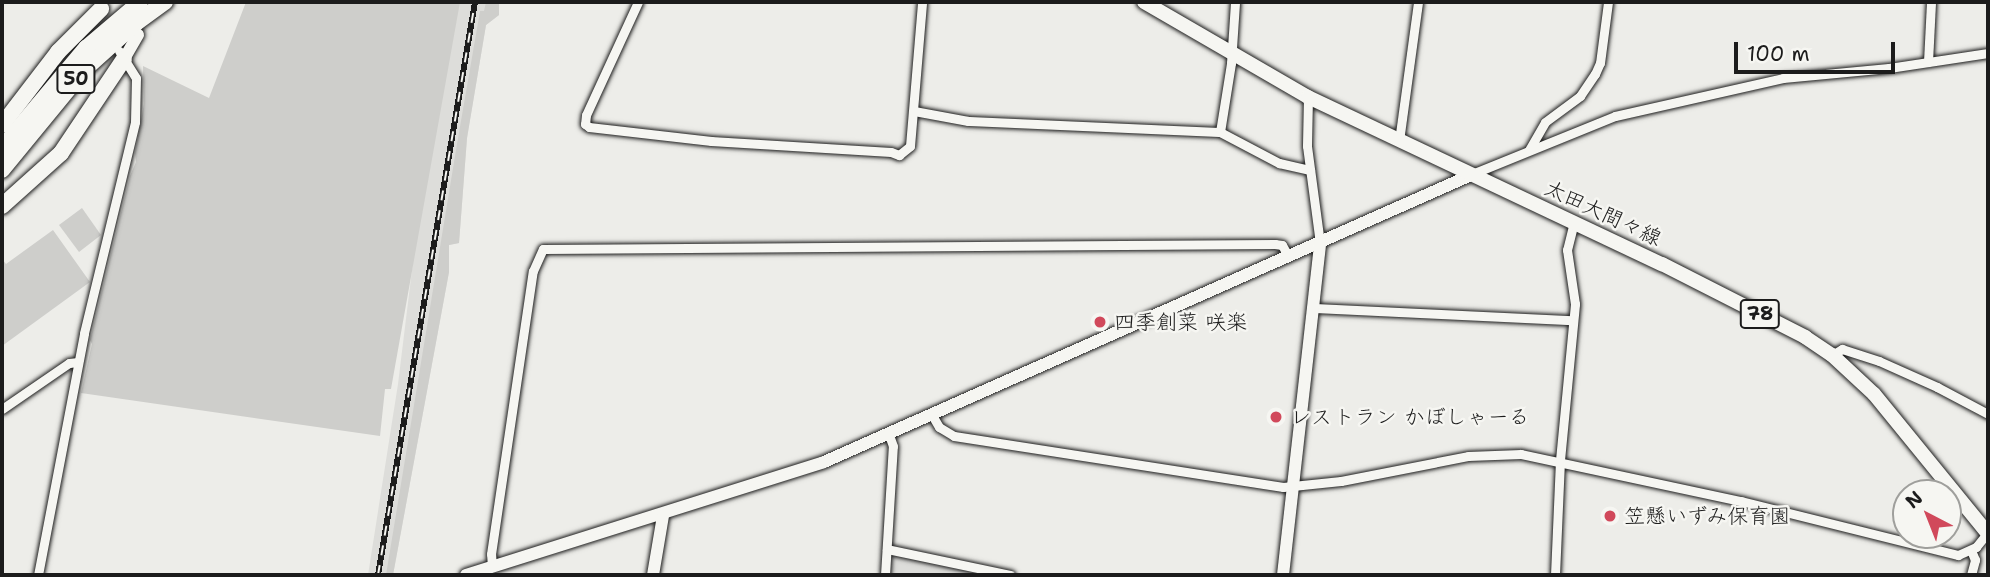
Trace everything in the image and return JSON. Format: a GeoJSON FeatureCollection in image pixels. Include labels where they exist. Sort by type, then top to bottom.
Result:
{"type":"FeatureCollection","features":[{"type":"Feature","properties":{"kind":"highway","name":"50"},"geometry":{"type":"LineString","coordinates":[[2,148],[86,48],[140,2]]}},
{"type":"Feature","properties":{"kind":"highway","name":"50"},"geometry":{"type":"LineString","coordinates":[[2,170],[85,69],[136,23],[165,2]]}},
{"type":"Feature","properties":{"kind":"highway"},"geometry":{"type":"LineString","coordinates":[[2,125],[58,52],[104,8]]}},
{"type":"Feature","properties":{"kind":"highway","name":"50"},"geometry":{"type":"LineString","coordinates":[[2,205],[61,153],[122,55]]}},
{"type":"Feature","properties":{"kind":"main road","name":"太田大間々線"},"geometry":{"type":"LineString","coordinates":[[1144,2],[1308,97],[1574,222],[1793,331],[1832,355],[1874,394],[1988,533]]}},
{"type":"Feature","properties":{"kind":"street"},"geometry":{"type":"LineString","coordinates":[[638,2],[586,115],[584,124],[589,127],[711,141],[891,152],[899,155],[909,146],[922,2]]}},
{"type":"Feature","properties":{"kind":"street"},"geometry":{"type":"LineString","coordinates":[[1220,132],[1235,2]]}},
{"type":"Feature","properties":{"kind":"street"},"geometry":{"type":"LineString","coordinates":[[1399,141],[1418,2]]}},
{"type":"Feature","properties":{"kind":"street"},"geometry":{"type":"LineString","coordinates":[[1529,150],[1545,122],[1580,96],[1595,74],[1600,63],[1608,2]]}},
{"type":"Feature","properties":{"kind":"street"},"geometry":{"type":"LineString","coordinates":[[1928,62],[1931,2]]}},
{"type":"Feature","properties":{"kind":"street"},"geometry":{"type":"LineString","coordinates":[[38,575],[78,362],[135,122],[136,78],[122,55],[138,35]]}},
{"type":"Feature","properties":{"kind":"street"},"geometry":{"type":"LineString","coordinates":[[466,575],[663,516],[824,462],[1471,175],[1615,117],[1770,80],[1928,62],[1988,52]]}},
{"type":"Feature","properties":{"kind":"street"},"geometry":{"type":"LineString","coordinates":[[1283,575],[1295,488],[1320,243],[1306,130],[1308,97]]}},
{"type":"Feature","properties":{"kind":"street"},"geometry":{"type":"LineString","coordinates":[[914,111],[968,121],[1220,132],[1279,163],[1310,170]]}},
{"type":"Feature","properties":{"kind":"street"},"geometry":{"type":"LineString","coordinates":[[1555,575],[1560,460],[1574,304],[1567,250],[1574,222]]}},
{"type":"Feature","properties":{"kind":"street"},"geometry":{"type":"LineString","coordinates":[[492,567],[491,554],[533,271],[543,249],[1275,244],[1282,245],[1288,256]]}},
{"type":"Feature","properties":{"kind":"street"},"geometry":{"type":"LineString","coordinates":[[1314,308],[1573,320]]}},
{"type":"Feature","properties":{"kind":"street"},"geometry":{"type":"LineString","coordinates":[[1832,355],[1842,349],[1879,361],[1988,414]]}},
{"type":"Feature","properties":{"kind":"street"},"geometry":{"type":"LineString","coordinates":[[2,409],[69,363],[78,362]]}},
{"type":"Feature","properties":{"kind":"street"},"geometry":{"type":"LineString","coordinates":[[932,415],[939,427],[954,436],[1295,488],[1468,456],[1521,454],[1560,460],[1958,555],[1971,550],[1988,533]]}},
{"type":"Feature","properties":{"kind":"street"},"geometry":{"type":"LineString","coordinates":[[885,575],[893,446],[889,435]]}},
{"type":"Feature","properties":{"kind":"street"},"geometry":{"type":"LineString","coordinates":[[653,575],[663,516]]}},
{"type":"Feature","properties":{"kind":"street"},"geometry":{"type":"LineString","coordinates":[[887,549],[1010,575]]}},
{"type":"Feature","properties":{"kind":"street"},"geometry":{"type":"LineString","coordinates":[[1970,575],[1975,560],[1971,550]]}},
{"type":"Feature","properties":{"kind":"shaded area"},"geometry":{"type":"Polygon","coordinates":[[[246,2],[460,2],[391,389],[385,389],[380,436],[81,393],[92,344],[90,340],[130,176],[136,162],[135,153],[144,104],[143,66],[209,98],[246,2]]]}},
{"type":"Feature","properties":{"kind":"shaded area"},"geometry":{"type":"Polygon","coordinates":[[[459,2],[499,2],[499,15],[486,25],[467,138],[459,243],[449,245],[449,272],[393,575],[368,575],[398,384],[418,221],[459,2]]]}},
{"type":"Feature","properties":{"kind":"shaded area"},"geometry":{"type":"Polygon","coordinates":[[[486,2],[499,2],[499,15],[486,25],[467,138],[459,243],[449,245],[449,272],[393,575],[386,575],[480,11],[484,11],[486,2]]]}},
{"type":"Feature","properties":{"kind":"shaded area"},"geometry":{"type":"Polygon","coordinates":[[[82,208],[101,235],[79,252],[59,225],[82,208]]]}},
{"type":"Feature","properties":{"kind":"shaded area"},"geometry":{"type":"Polygon","coordinates":[[[53,230],[90,282],[2,346],[2,259],[6,264],[53,230]]]}},
{"type":"Feature","properties":{"kind":"shaded area"},"geometry":{"type":"Polygon","coordinates":[[[895,556],[989,575],[889,575],[890,562],[895,556]]]}},
{"type":"Feature","properties":{"kind":"railway"},"geometry":{"type":"LineString","coordinates":[[378,575],[475,2]]}},
{"type":"Feature","properties":{"kind":"place","name":"四季創菜 咲楽"},"geometry":{"type":"Point","coordinates":[1100,322]}},
{"type":"Feature","properties":{"kind":"place","name":"レストラン かぼしゃーる"},"geometry":{"type":"Point","coordinates":[1276,417]}},
{"type":"Feature","properties":{"kind":"place","name":"笠懸いずみ保育園"},"geometry":{"type":"Point","coordinates":[1610,516]}}]}
